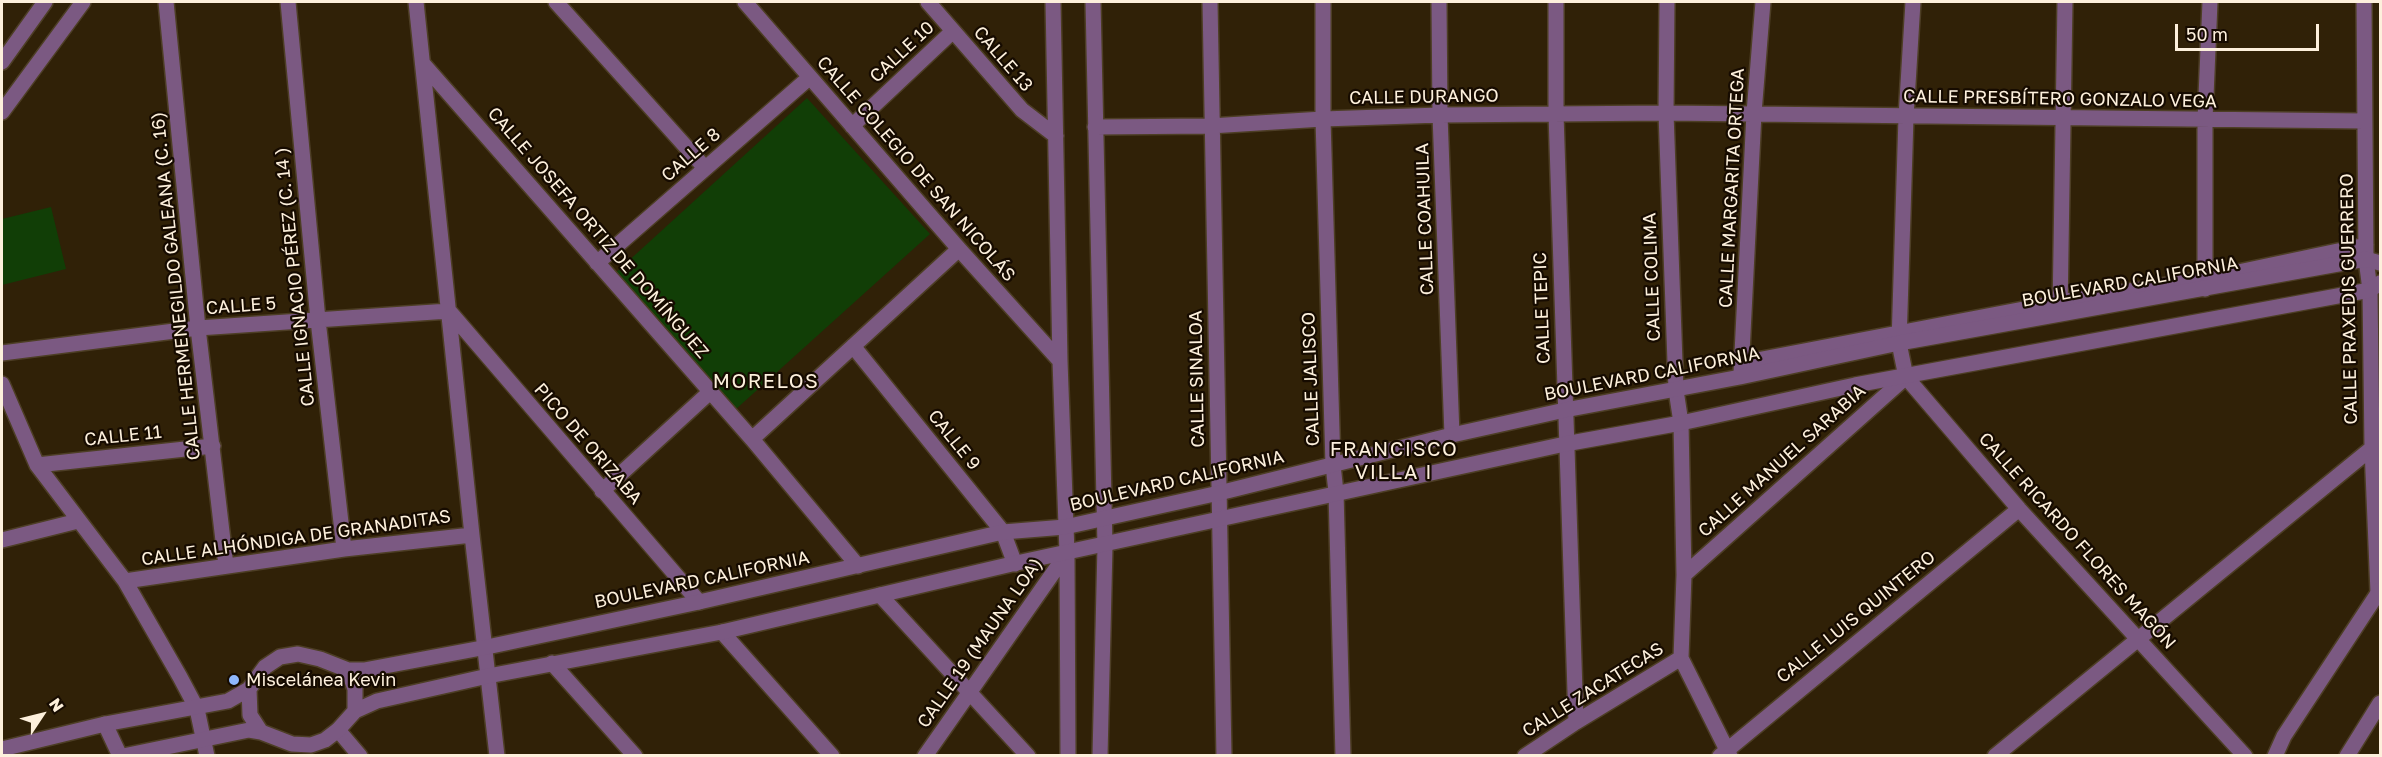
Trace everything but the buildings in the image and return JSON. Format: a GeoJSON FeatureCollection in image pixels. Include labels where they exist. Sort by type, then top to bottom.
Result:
{"type":"FeatureCollection","features":[{"type":"Feature","properties":{"kind":"street"},"geometry":{"type":"LineString","coordinates":[[2,62],[45,2]]}},
{"type":"Feature","properties":{"kind":"street","name":"CALLE HERMENEGILDO GALEANA (C. 16)"},"geometry":{"type":"LineString","coordinates":[[166,2],[198,328],[226,566]]}},
{"type":"Feature","properties":{"kind":"street","name":"CALLE IGNACIO PÉREZ (C. 14 )"},"geometry":{"type":"LineString","coordinates":[[288,2],[318,320],[344,549]]}},
{"type":"Feature","properties":{"kind":"street"},"geometry":{"type":"LineString","coordinates":[[416,2],[497,756]]}},
{"type":"Feature","properties":{"kind":"street"},"geometry":{"type":"LineString","coordinates":[[556,2],[705,168]]}},
{"type":"Feature","properties":{"kind":"street","name":"CALLE COLEGIO DE SAN NICOLÁS"},"geometry":{"type":"LineString","coordinates":[[745,2],[959,249],[1060,361]]}},
{"type":"Feature","properties":{"kind":"street","name":"CALLE 13"},"geometry":{"type":"LineString","coordinates":[[928,2],[1022,110],[1056,136]]}},
{"type":"Feature","properties":{"kind":"street"},"geometry":{"type":"LineString","coordinates":[[1053,2],[1060,361],[1067,552],[1068,756]]}},
{"type":"Feature","properties":{"kind":"street"},"geometry":{"type":"LineString","coordinates":[[1094,2],[1105,546],[1100,756]]}},
{"type":"Feature","properties":{"kind":"street","name":"CALLE SINALOA"},"geometry":{"type":"LineString","coordinates":[[1210,2],[1224,756]]}},
{"type":"Feature","properties":{"kind":"street","name":"CALLE JALISCO"},"geometry":{"type":"LineString","coordinates":[[1323,2],[1323,119],[1343,756]]}},
{"type":"Feature","properties":{"kind":"street","name":"CALLE COAHUILA"},"geometry":{"type":"LineString","coordinates":[[1439,2],[1440,115],[1452,435]]}},
{"type":"Feature","properties":{"kind":"street","name":"CALLE TEPIC"},"geometry":{"type":"LineString","coordinates":[[1556,2],[1556,114],[1565,444],[1576,722]]}},
{"type":"Feature","properties":{"kind":"street","name":"CALLE COLIMA"},"geometry":{"type":"LineString","coordinates":[[1667,2],[1666,113],[1676,390],[1681,423],[1684,575],[1681,658]]}},
{"type":"Feature","properties":{"kind":"street","name":"CALLE MARGARITA ORTEGA"},"geometry":{"type":"LineString","coordinates":[[1741,370],[1754,113],[1763,2]]}},
{"type":"Feature","properties":{"kind":"street","name":"CALLE RICARDO FLORES MAGÓN"},"geometry":{"type":"LineString","coordinates":[[1913,2],[1906,117],[1900,339],[1906,377],[2019,509],[2245,756]]}},
{"type":"Feature","properties":{"kind":"street"},"geometry":{"type":"LineString","coordinates":[[2060,308],[2065,2]]}},
{"type":"Feature","properties":{"kind":"street"},"geometry":{"type":"LineString","coordinates":[[2205,284],[2205,120],[2210,2]]}},
{"type":"Feature","properties":{"kind":"street","name":"CALLE PRAXEDIS GUERRERO"},"geometry":{"type":"LineString","coordinates":[[2364,2],[2364,121],[2371,256],[2375,287],[2372,448],[2380,592]]}},
{"type":"Feature","properties":{"kind":"street"},"geometry":{"type":"LineString","coordinates":[[2,112],[7,93],[80,3]]}},
{"type":"Feature","properties":{"kind":"street","name":"CALLE 10"},"geometry":{"type":"LineString","coordinates":[[852,126],[953,31]]}},
{"type":"Feature","properties":{"kind":"street","name":"CALLE JOSEFA ORTIZ DE DOMÍNGUEZ"},"geometry":{"type":"LineString","coordinates":[[424,65],[752,439],[858,566]]}},
{"type":"Feature","properties":{"kind":"street","name":"CALLE 8"},"geometry":{"type":"LineString","coordinates":[[597,263],[810,76]]}},
{"type":"Feature","properties":{"kind":"street","name":"CALLE DURANGO"},"geometry":{"type":"LineString","coordinates":[[1095,127],[1212,126],[1440,115],[1754,113]]}},
{"type":"Feature","properties":{"kind":"street","name":"CALLE PRESBÍTERO GONZALO VEGA"},"geometry":{"type":"LineString","coordinates":[[1754,113],[1906,117],[2364,121]]}},
{"type":"Feature","properties":{"kind":"street"},"geometry":{"type":"LineString","coordinates":[[752,439],[959,249]]}},
{"type":"Feature","properties":{"kind":"street","name":"BOULEVARD CALIFORNIA"},"geometry":{"type":"LineString","coordinates":[[2,749],[105,724],[197,709],[228,701],[249,688],[265,667],[280,657],[298,654],[320,658],[348,670],[364,670],[484,648],[699,602],[1003,532],[1065,527],[1219,493],[1452,435],[1565,410],[1676,390],[1741,370],[2060,308],[2371,256]]}},
{"type":"Feature","properties":{"kind":"street"},"geometry":{"type":"LineString","coordinates":[[105,724],[121,756],[238,731],[261,732],[292,744],[311,745],[325,740],[338,730],[355,711],[377,701],[488,676],[722,632],[1336,492],[1565,444],[1681,423],[1855,385],[2375,287]]}},
{"type":"Feature","properties":{"kind":"street","name":"CALLE 5"},"geometry":{"type":"LineString","coordinates":[[2,353],[198,328],[449,311]]}},
{"type":"Feature","properties":{"kind":"street","name":"PICO DE ORIZABA"},"geometry":{"type":"LineString","coordinates":[[449,311],[699,602]]}},
{"type":"Feature","properties":{"kind":"street","name":"CALLE 9"},"geometry":{"type":"LineString","coordinates":[[853,346],[1003,532],[1015,564]]}},
{"type":"Feature","properties":{"kind":"street","name":"CALLE MANUEL SARABIA"},"geometry":{"type":"LineString","coordinates":[[1684,575],[1906,377]]}},
{"type":"Feature","properties":{"kind":"street"},"geometry":{"type":"LineString","coordinates":[[2,384],[37,465],[125,581],[197,709],[207,756]]}},
{"type":"Feature","properties":{"kind":"street"},"geometry":{"type":"LineString","coordinates":[[602,491],[710,392]]}},
{"type":"Feature","properties":{"kind":"street","name":"CALLE 11"},"geometry":{"type":"LineString","coordinates":[[37,465],[213,446]]}},
{"type":"Feature","properties":{"kind":"street"},"geometry":{"type":"LineString","coordinates":[[1995,756],[2372,448]]}},
{"type":"Feature","properties":{"kind":"street","name":"CALLE LUIS QUINTERO"},"geometry":{"type":"LineString","coordinates":[[1725,754],[2019,509]]}},
{"type":"Feature","properties":{"kind":"street"},"geometry":{"type":"LineString","coordinates":[[2,540],[78,521]]}},
{"type":"Feature","properties":{"kind":"street","name":"CALLE ALHÓNDIGA DE GRANADITAS"},"geometry":{"type":"LineString","coordinates":[[125,581],[344,549],[472,535]]}},
{"type":"Feature","properties":{"kind":"street","name":"CALLE 19 (MAUNA LOA)"},"geometry":{"type":"LineString","coordinates":[[925,756],[1067,552]]}},
{"type":"Feature","properties":{"kind":"street"},"geometry":{"type":"LineString","coordinates":[[2275,756],[2284,736],[2380,592]]}},
{"type":"Feature","properties":{"kind":"street"},"geometry":{"type":"LineString","coordinates":[[880,595],[1028,756]]}},
{"type":"Feature","properties":{"kind":"street"},"geometry":{"type":"LineString","coordinates":[[722,632],[832,756]]}},
{"type":"Feature","properties":{"kind":"street"},"geometry":{"type":"LineString","coordinates":[[1681,658],[1725,754]]}},
{"type":"Feature","properties":{"kind":"street","name":"CALLE ZACATECAS"},"geometry":{"type":"LineString","coordinates":[[1525,756],[1681,658]]}},
{"type":"Feature","properties":{"kind":"street"},"geometry":{"type":"LineString","coordinates":[[552,663],[635,756]]}},
{"type":"Feature","properties":{"kind":"street"},"geometry":{"type":"LineString","coordinates":[[348,670],[356,689],[355,711]]}},
{"type":"Feature","properties":{"kind":"street"},"geometry":{"type":"LineString","coordinates":[[249,688],[250,715],[261,732]]}},
{"type":"Feature","properties":{"kind":"street"},"geometry":{"type":"LineString","coordinates":[[2347,756],[2380,703]]}},
{"type":"Feature","properties":{"kind":"street"},"geometry":{"type":"LineString","coordinates":[[338,730],[360,756]]}},
{"type":"Feature","properties":{"kind":"green space"},"geometry":{"type":"Polygon","coordinates":[[[807,98],[930,234],[735,410],[613,275],[807,98]]]}},
{"type":"Feature","properties":{"kind":"green space"},"geometry":{"type":"Polygon","coordinates":[[[51,207],[66,269],[2,285],[2,219],[51,207]]]}},
{"type":"Feature","properties":{"kind":"place","name":"Miscelánea Kevin"},"geometry":{"type":"Point","coordinates":[234,680]}},
{"type":"Feature","properties":{"kind":"district","name":"MORELOS"},"geometry":{"type":"Point","coordinates":[766,382]}},
{"type":"Feature","properties":{"kind":"district","name":"FRANCISCO VILLA I"},"geometry":{"type":"Point","coordinates":[1394,462]}}]}
